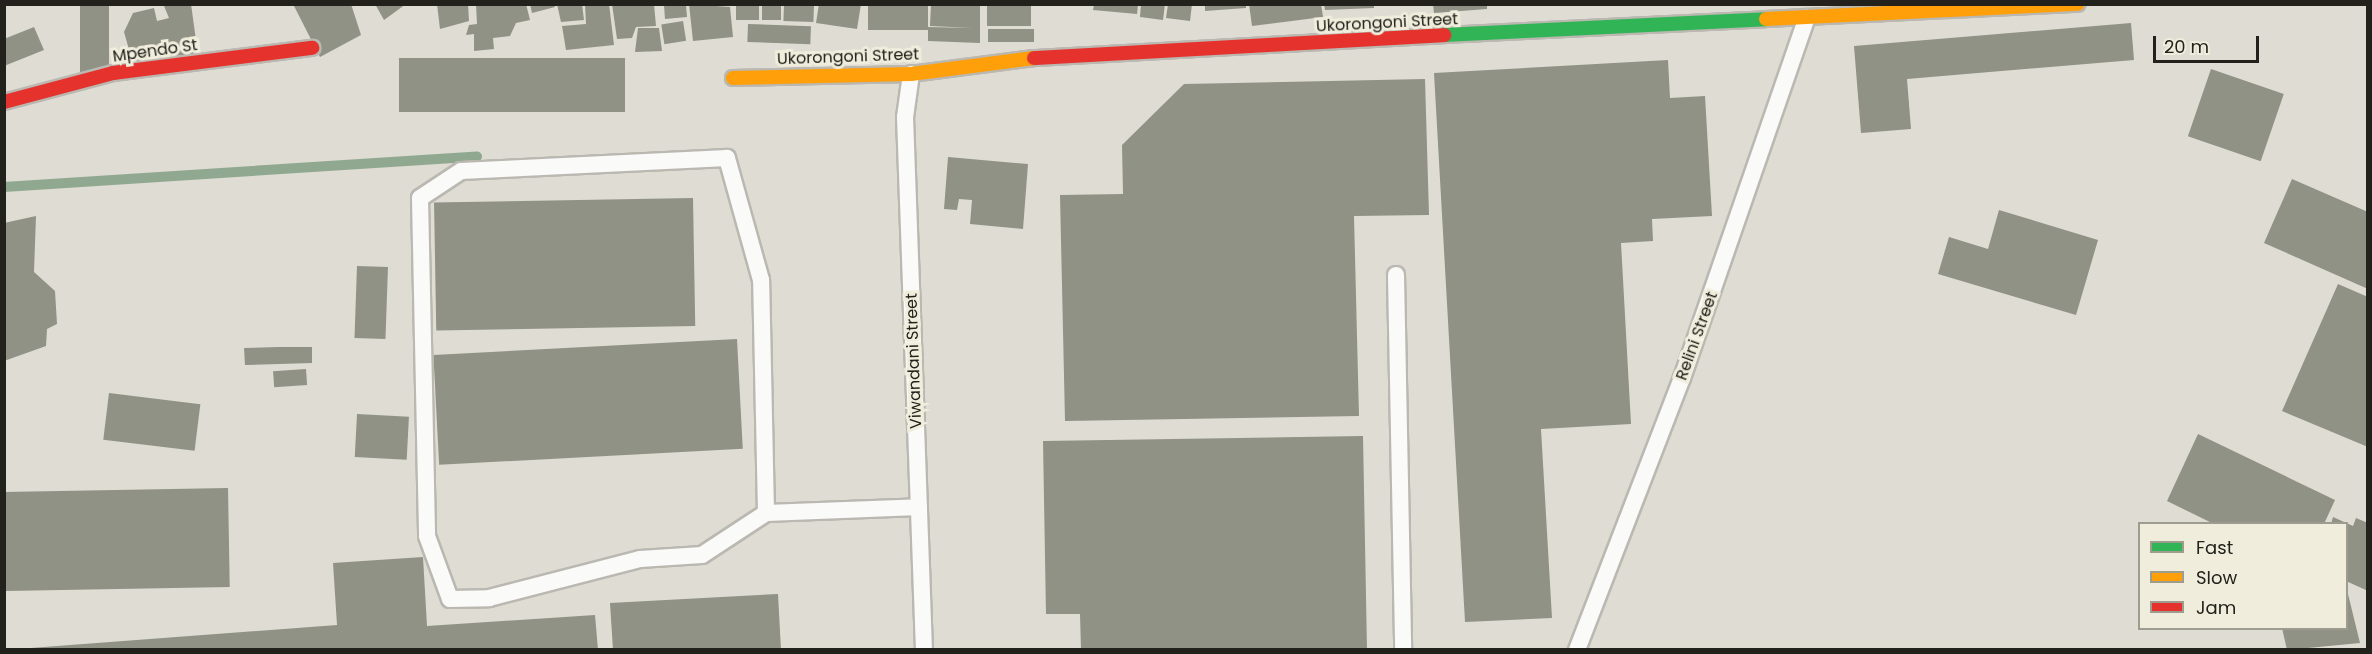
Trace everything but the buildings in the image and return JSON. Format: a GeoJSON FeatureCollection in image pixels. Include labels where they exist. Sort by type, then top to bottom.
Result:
{"type":"FeatureCollection","features":[{"type":"Feature","properties":{"kind":"street","name":"Ukorongoni Street"},"geometry":{"type":"LineString","coordinates":[[734,78],[911,74],[963,63],[1108,52],[2078,4]]}},
{"type":"Feature","properties":{"kind":"street","name":"Mpendo St"},"geometry":{"type":"LineString","coordinates":[[4,102],[113,73],[312,48]]}},
{"type":"Feature","properties":{"kind":"lane","name":"Relini Street"},"geometry":{"type":"LineString","coordinates":[[1577,650],[1698,333],[1808,18]]}},
{"type":"Feature","properties":{"kind":"lane","name":"Viwandani Street"},"geometry":{"type":"LineString","coordinates":[[911,74],[905,117],[924,650]]}},
{"type":"Feature","properties":{"kind":"lane"},"geometry":{"type":"LineString","coordinates":[[766,513],[761,280],[727,158],[461,171],[420,198],[428,536],[450,599],[489,598],[640,559],[702,555],[766,513],[919,507]]}},
{"type":"Feature","properties":{"kind":"lane"},"geometry":{"type":"LineString","coordinates":[[1396,275],[1403,650]]}},
{"type":"Feature","properties":{"kind":"waterway"},"geometry":{"type":"LineString","coordinates":[[4,187],[477,156]]}},
{"type":"Feature","properties":{"kind":"traffic: fast"},"geometry":{"type":"LineString","coordinates":[[1444,35],[1766,19]]}},
{"type":"Feature","properties":{"kind":"traffic: slow"},"geometry":{"type":"LineString","coordinates":[[1766,19],[2078,4]]}},
{"type":"Feature","properties":{"kind":"traffic: slow"},"geometry":{"type":"LineString","coordinates":[[733,78],[911,74],[1034,58]]}},
{"type":"Feature","properties":{"kind":"traffic: jam"},"geometry":{"type":"LineString","coordinates":[[1034,58],[1444,35]]}},
{"type":"Feature","properties":{"kind":"traffic: jam"},"geometry":{"type":"LineString","coordinates":[[4,102],[113,73],[312,48]]}}]}
